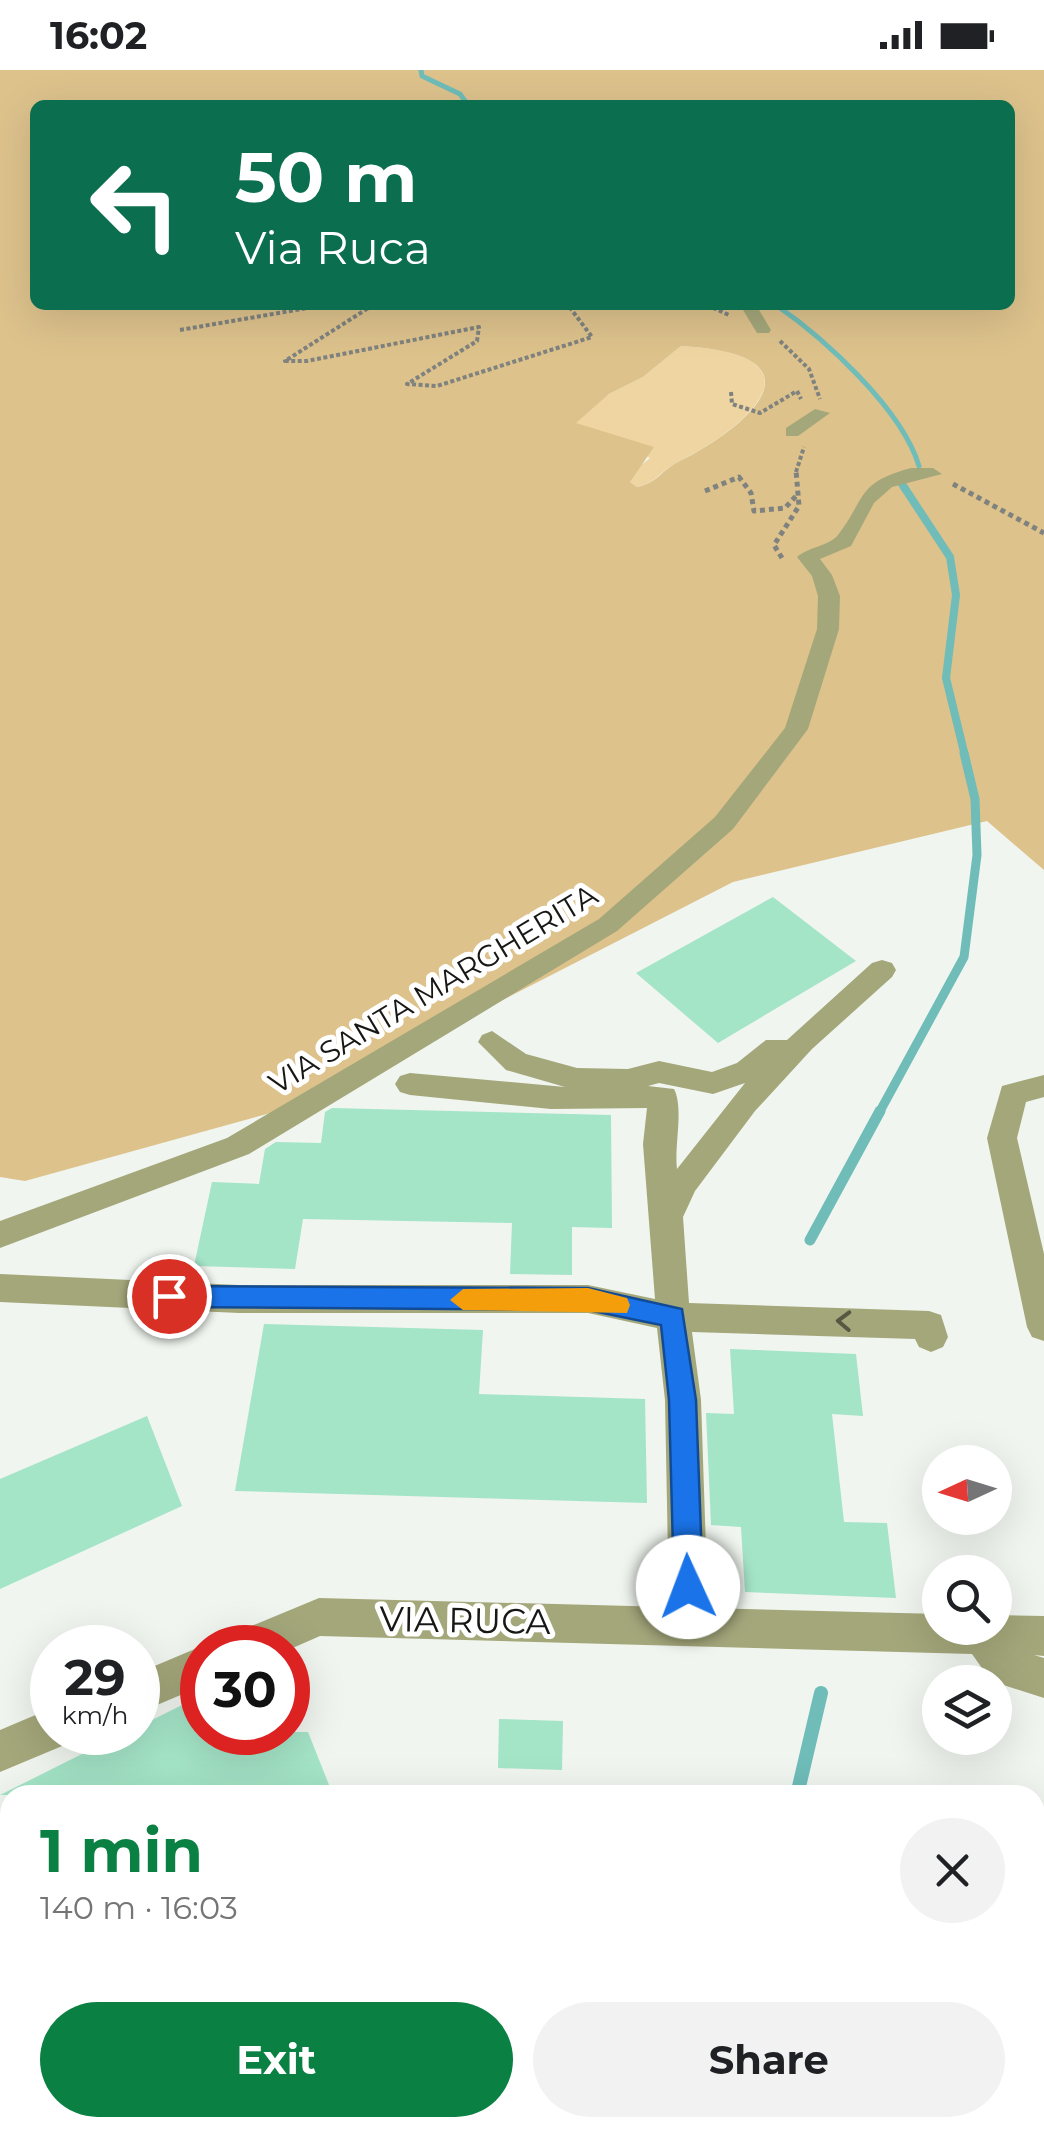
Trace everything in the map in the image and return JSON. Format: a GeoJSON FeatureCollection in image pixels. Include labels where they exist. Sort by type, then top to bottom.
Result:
{"type":"FeatureCollection","features":[{"type":"Feature","properties":{"kind":"street"},"geometry":{"type":"LineString","coordinates":[[751,310],[763,330]]}},
{"type":"Feature","properties":{"kind":"street"},"geometry":{"type":"LineString","coordinates":[[792,432],[820,404]]}},
{"type":"Feature","properties":{"kind":"street","name":"VIA SANTA MARGHERITA"},"geometry":{"type":"LineString","coordinates":[[0,1235],[238,1146],[608,925],[724,824],[796,729],[828,629],[830,596],[822,575],[807,557],[844,542],[866,500],[885,483],[911,474],[934,474]]}},
{"type":"Feature","properties":{"kind":"street"},"geometry":{"type":"LineString","coordinates":[[667,1217],[682,1184],[744,1103],[802,1042],[882,970]]}},
{"type":"Feature","properties":{"kind":"street"},"geometry":{"type":"LineString","coordinates":[[492,1042],[516,1062],[577,1079],[628,1080],[659,1072],[713,1083],[747,1071],[779,1044],[830,1019]]}},
{"type":"Feature","properties":{"kind":"street"},"geometry":{"type":"LineString","coordinates":[[410,1084],[551,1098],[664,1097],[658,1144],[682,1400],[689,1624]]}},
{"type":"Feature","properties":{"kind":"street"},"geometry":{"type":"LineString","coordinates":[[1044,1086],[1014,1094],[1002,1138],[1044,1327]]}},
{"type":"Feature","properties":{"kind":"street"},"geometry":{"type":"LineString","coordinates":[[0,1288],[239,1298],[588,1299],[673,1317],[929,1325],[931,1337]]}},
{"type":"Feature","properties":{"kind":"street","name":"VIA RUCA"},"geometry":{"type":"LineString","coordinates":[[300,1625],[319,1617],[922,1630]]}},
{"type":"Feature","properties":{"kind":"street","name":"VIA RUCA"},"geometry":{"type":"LineString","coordinates":[[1012,1634],[1044,1636]]}},
{"type":"Feature","properties":{"kind":"street"},"geometry":{"type":"LineString","coordinates":[[989,1645],[1006,1667],[1044,1678]]}},
{"type":"Feature","properties":{"kind":"street"},"geometry":{"type":"LineString","coordinates":[[0,1751],[30,1738]]}},
{"type":"Feature","properties":{"kind":"path"},"geometry":{"type":"LineString","coordinates":[[180,330],[296,310]]}},
{"type":"Feature","properties":{"kind":"path"},"geometry":{"type":"LineString","coordinates":[[365,310],[287,356],[285,361],[454,335],[479,327],[477,341],[407,384],[437,386],[575,346],[592,337],[572,310]]}},
{"type":"Feature","properties":{"kind":"path"},"geometry":{"type":"LineString","coordinates":[[732,392],[732,404],[760,413],[797,391],[805,407],[820,404]]}},
{"type":"Feature","properties":{"kind":"path"},"geometry":{"type":"LineString","coordinates":[[934,474],[1044,533]]}},
{"type":"Feature","properties":{"kind":"path"},"geometry":{"type":"LineString","coordinates":[[705,491],[739,478],[751,492],[754,512],[784,508],[798,494]]}},
{"type":"Feature","properties":{"kind":"shaded area"},"geometry":{"type":"Polygon","coordinates":[[[0,70],[1044,70],[1044,870],[987,821],[733,882],[296,1106],[25,1181],[0,1177],[0,70]],[[681,346],[643,377],[609,394],[576,423],[654,447],[630,482],[637,487],[644,485],[731,429],[751,411],[763,392],[764,376],[752,362],[725,352],[681,346]]]}},
{"type":"Feature","properties":{"kind":"shaded area"},"geometry":{"type":"Polygon","coordinates":[[[681,346],[725,352],[752,362],[764,376],[762,392],[751,411],[731,429],[637,487],[630,482],[635,470],[650,458],[575,423],[609,394],[643,377],[681,346]]]}},
{"type":"Feature","properties":{"kind":"building"},"geometry":{"type":"Polygon","coordinates":[[[773,897],[856,961],[718,1043],[636,973],[773,897]]]}},
{"type":"Feature","properties":{"kind":"building"},"geometry":{"type":"Polygon","coordinates":[[[332,1108],[611,1115],[612,1228],[572,1227],[572,1275],[510,1274],[512,1223],[303,1219],[295,1269],[194,1266],[212,1182],[259,1184],[265,1149],[276,1142],[321,1143],[325,1112],[332,1108]]]}},
{"type":"Feature","properties":{"kind":"building"},"geometry":{"type":"Polygon","coordinates":[[[264,1324],[483,1330],[479,1394],[645,1399],[647,1503],[235,1491],[264,1324]]]}},
{"type":"Feature","properties":{"kind":"building"},"geometry":{"type":"Polygon","coordinates":[[[730,1349],[856,1354],[863,1416],[832,1414],[844,1522],[887,1523],[896,1598],[745,1592],[741,1527],[711,1525],[706,1413],[734,1414],[730,1349]]]}},
{"type":"Feature","properties":{"kind":"building"},"geometry":{"type":"Polygon","coordinates":[[[147,1416],[182,1506],[0,1589],[0,1479],[147,1416]]]}},
{"type":"Feature","properties":{"kind":"building"},"geometry":{"type":"Polygon","coordinates":[[[180,1706],[180,1755],[310,1755],[310,1737],[329,1785],[20,1785],[80,1755],[160,1755],[160,1716],[180,1706]]]}},
{"type":"Feature","properties":{"kind":"building"},"geometry":{"type":"Polygon","coordinates":[[[499,1719],[563,1721],[562,1770],[498,1768],[499,1719]]]}},
{"type":"Feature","properties":{"kind":"waterway"},"geometry":{"type":"LineString","coordinates":[[421,70],[422,76],[460,94],[464,100]]}},
{"type":"Feature","properties":{"kind":"waterway"},"geometry":{"type":"LineString","coordinates":[[782,310],[859,376],[896,421],[919,466]]}},
{"type":"Feature","properties":{"kind":"waterway"},"geometry":{"type":"LineString","coordinates":[[902,484],[950,557],[956,595],[946,678],[965,756]]}},
{"type":"Feature","properties":{"kind":"waterway"},"geometry":{"type":"LineString","coordinates":[[879,1113],[964,957],[977,855],[975,799],[964,753]]}},
{"type":"Feature","properties":{"kind":"waterway"},"geometry":{"type":"LineString","coordinates":[[810,1240],[880,1111]]}},
{"type":"Feature","properties":{"kind":"waterway"},"geometry":{"type":"LineString","coordinates":[[799,1785],[821,1693]]}},
{"type":"Feature","properties":{"kind":"slow traffic"},"geometry":{"type":"LineString","coordinates":[[463,1300],[588,1299],[618,1305]]}},
{"type":"Feature","properties":{"kind":"route"},"geometry":{"type":"LineString","coordinates":[[169,1296],[588,1299],[673,1317],[682,1400],[688,1587]]}}]}
